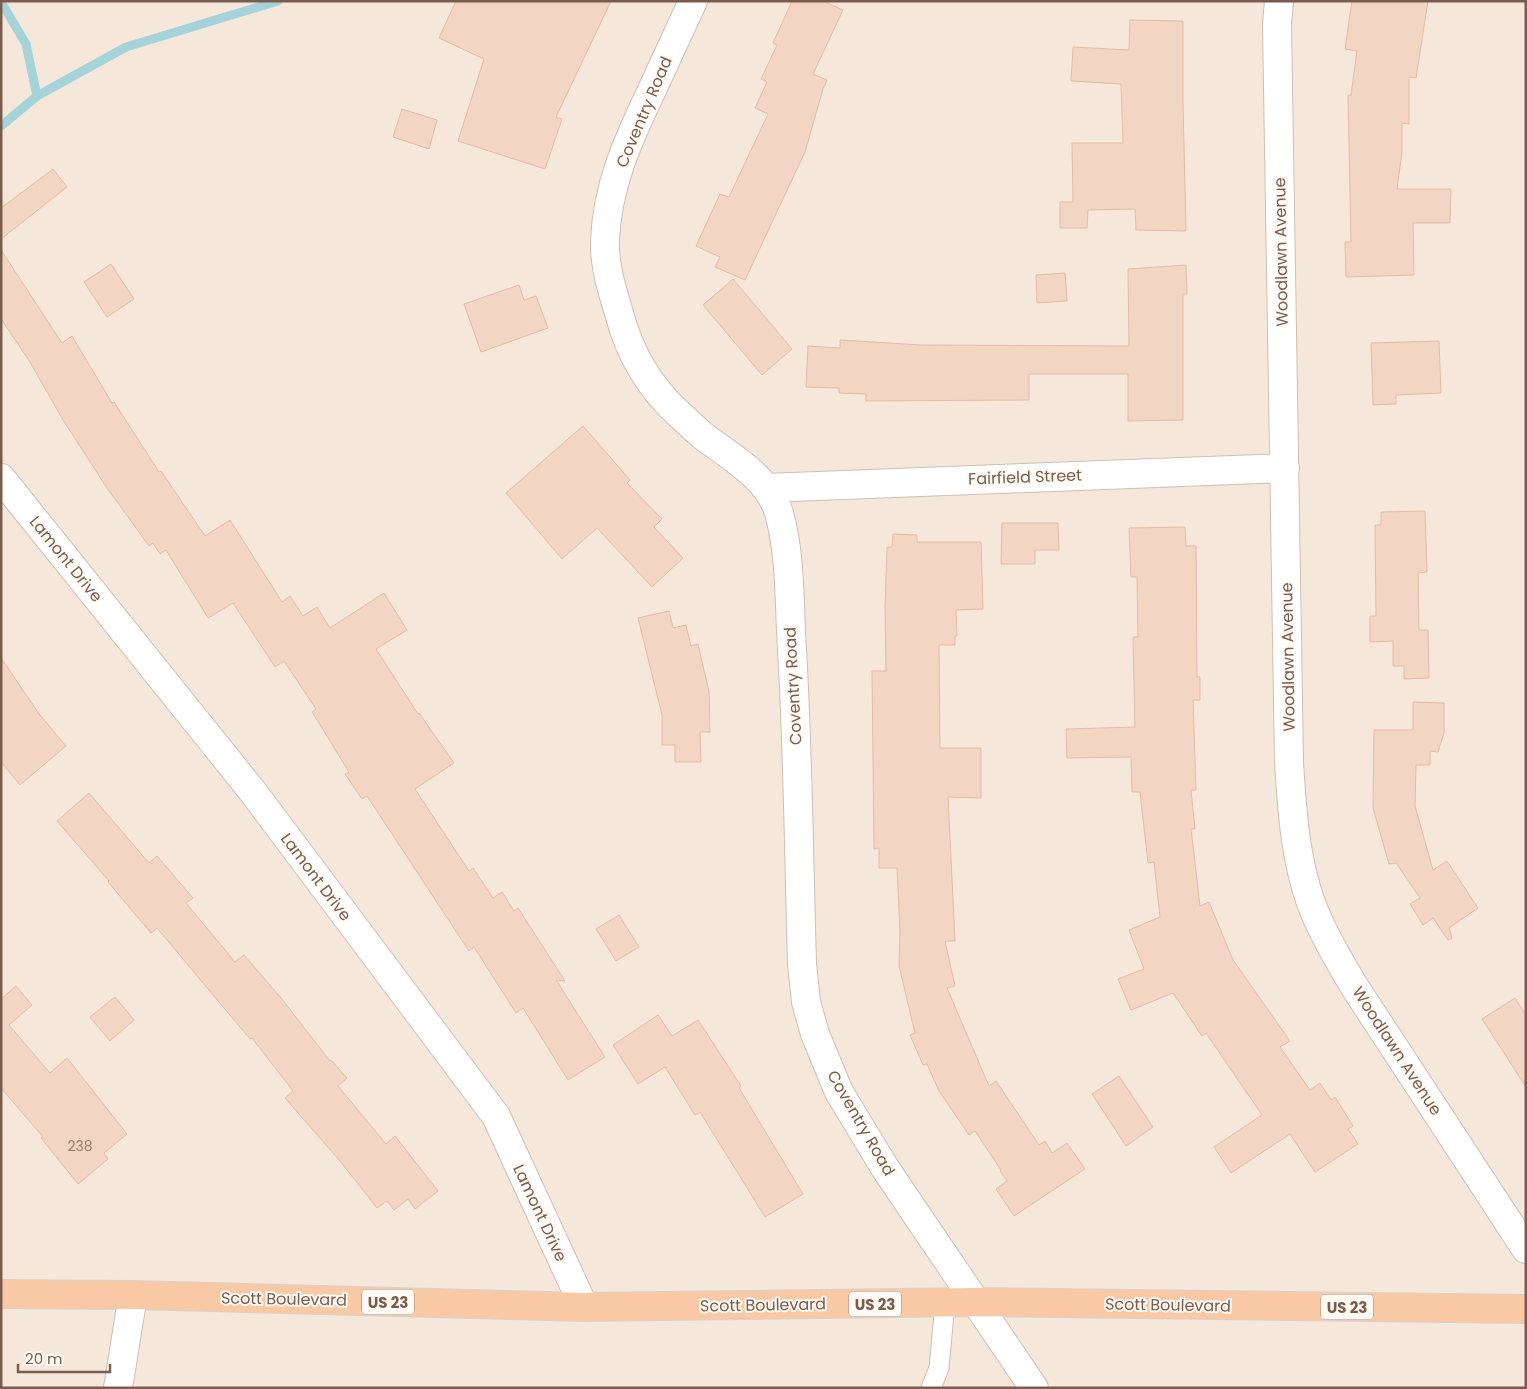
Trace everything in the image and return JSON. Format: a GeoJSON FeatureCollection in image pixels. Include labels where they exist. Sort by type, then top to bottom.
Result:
{"type":"FeatureCollection","features":[{"type":"Feature","properties":{"kind":"highway","name":"Scott Boulevard"},"geometry":{"type":"LineString","coordinates":[[1,1294],[133,1295],[584,1307],[976,1302],[1526,1309]]}},
{"type":"Feature","properties":{"kind":"street","name":"Coventry Road"},"geometry":{"type":"LineString","coordinates":[[693,1],[623,152],[608,214],[605,243],[608,269],[622,325],[634,354],[648,379],[669,405],[701,434],[748,470],[766,488],[778,510],[784,536],[787,563],[795,702],[802,964],[806,1002],[815,1034],[839,1092],[890,1176],[1034,1388]]}},
{"type":"Feature","properties":{"kind":"street","name":"Woodlawn Avenue"},"geometry":{"type":"LineString","coordinates":[[1279,1],[1277,24],[1290,772],[1293,818],[1301,867],[1311,902],[1324,932],[1354,986],[1526,1249]]}},
{"type":"Feature","properties":{"kind":"street","name":"Fairfield Street"},"geometry":{"type":"LineString","coordinates":[[766,488],[1285,468]]}},
{"type":"Feature","properties":{"kind":"street","name":"Lamont Drive"},"geometry":{"type":"LineString","coordinates":[[1,478],[253,792],[496,1116],[584,1307]]}},
{"type":"Feature","properties":{"kind":"street"},"geometry":{"type":"LineString","coordinates":[[118,1388],[133,1295]]}},
{"type":"Feature","properties":{"kind":"lane"},"geometry":{"type":"LineString","coordinates":[[931,1388],[939,1368],[945,1303]]}},
{"type":"Feature","properties":{"kind":"shaded area"},"geometry":{"type":"Polygon","coordinates":[[[1,1],[1526,1],[1526,1388],[1,1388],[1,1]]]}},
{"type":"Feature","properties":{"kind":"building"},"geometry":{"type":"Polygon","coordinates":[[[456,1],[611,1],[556,117],[562,119],[545,169],[458,141],[484,59],[439,38],[456,1]]]}},
{"type":"Feature","properties":{"kind":"building"},"geometry":{"type":"Polygon","coordinates":[[[792,1],[823,1],[843,10],[813,74],[827,80],[805,152],[745,280],[715,267],[720,257],[696,246],[720,194],[729,197],[768,114],[755,108],[767,82],[761,79],[777,45],[773,43],[792,1]]]}},
{"type":"Feature","properties":{"kind":"building"},"geometry":{"type":"Polygon","coordinates":[[[1352,1],[1428,1],[1416,78],[1409,77],[1409,124],[1402,123],[1402,152],[1397,189],[1451,189],[1450,223],[1413,223],[1414,275],[1346,277],[1345,242],[1351,242],[1348,95],[1351,95],[1357,51],[1345,49],[1352,1]]]}},
{"type":"Feature","properties":{"kind":"building"},"geometry":{"type":"Polygon","coordinates":[[[1130,20],[1183,21],[1186,231],[1136,230],[1135,209],[1088,210],[1087,228],[1060,228],[1060,202],[1073,202],[1072,143],[1123,143],[1121,84],[1071,81],[1073,47],[1129,50],[1130,20]]]}},
{"type":"Feature","properties":{"kind":"building"},"geometry":{"type":"Polygon","coordinates":[[[402,109],[437,120],[429,149],[393,137],[402,109]]]}},
{"type":"Feature","properties":{"kind":"building"},"geometry":{"type":"Polygon","coordinates":[[[53,169],[67,187],[1,239],[1,208],[53,169]]]}},
{"type":"Feature","properties":{"kind":"building"},"geometry":{"type":"Polygon","coordinates":[[[1,250],[62,343],[72,336],[112,403],[114,402],[159,472],[161,471],[205,536],[230,520],[282,602],[290,596],[303,616],[317,607],[330,628],[384,593],[407,630],[376,649],[418,714],[454,763],[415,789],[469,871],[473,868],[493,898],[502,892],[514,911],[518,908],[565,981],[556,980],[605,1057],[568,1080],[523,1008],[516,1013],[474,947],[469,951],[367,796],[362,799],[345,774],[349,772],[312,712],[316,709],[284,661],[275,667],[233,603],[208,618],[166,550],[160,554],[153,543],[149,546],[107,488],[63,420],[30,362],[1,319],[1,250]]]}},
{"type":"Feature","properties":{"kind":"building"},"geometry":{"type":"Polygon","coordinates":[[[111,264],[134,299],[107,317],[84,282],[111,264]]]}},
{"type":"Feature","properties":{"kind":"building"},"geometry":{"type":"Polygon","coordinates":[[[1186,265],[1187,294],[1183,294],[1183,420],[1128,421],[1128,374],[1029,374],[1029,400],[866,401],[866,394],[839,393],[839,388],[806,387],[808,346],[840,348],[840,340],[922,345],[1129,346],[1128,269],[1186,265]]]}},
{"type":"Feature","properties":{"kind":"building"},"geometry":{"type":"Polygon","coordinates":[[[1065,273],[1067,301],[1037,303],[1036,275],[1065,273]]]}},
{"type":"Feature","properties":{"kind":"building"},"geometry":{"type":"Polygon","coordinates":[[[733,279],[792,349],[762,375],[703,305],[733,279]]]}},
{"type":"Feature","properties":{"kind":"building"},"geometry":{"type":"Polygon","coordinates":[[[519,285],[524,300],[536,296],[548,328],[481,352],[464,304],[519,285]]]}},
{"type":"Feature","properties":{"kind":"building"},"geometry":{"type":"Polygon","coordinates":[[[1439,341],[1441,393],[1396,395],[1396,404],[1373,405],[1371,343],[1439,341]]]}},
{"type":"Feature","properties":{"kind":"building"},"geometry":{"type":"Polygon","coordinates":[[[583,426],[630,480],[627,483],[662,519],[654,527],[683,558],[652,587],[597,528],[562,559],[506,493],[583,426]]]}},
{"type":"Feature","properties":{"kind":"building"},"geometry":{"type":"Polygon","coordinates":[[[1425,511],[1427,572],[1418,573],[1419,630],[1428,630],[1429,678],[1404,679],[1404,666],[1393,666],[1393,641],[1370,642],[1370,616],[1376,616],[1375,525],[1381,525],[1381,512],[1425,511]]]}},
{"type":"Feature","properties":{"kind":"building"},"geometry":{"type":"Polygon","coordinates":[[[1002,523],[1058,523],[1059,550],[1035,550],[1035,564],[1001,564],[1002,523]]]}},
{"type":"Feature","properties":{"kind":"building"},"geometry":{"type":"Polygon","coordinates":[[[1185,527],[1186,546],[1196,546],[1197,677],[1200,677],[1200,700],[1193,700],[1196,790],[1191,790],[1195,829],[1191,829],[1200,906],[1209,902],[1233,960],[1290,1041],[1280,1047],[1310,1090],[1320,1083],[1331,1100],[1335,1097],[1353,1126],[1348,1129],[1358,1144],[1315,1172],[1290,1134],[1231,1173],[1214,1147],[1262,1115],[1206,1033],[1202,1036],[1173,993],[1131,1010],[1118,979],[1144,969],[1129,930],[1160,917],[1154,862],[1148,863],[1140,792],[1132,792],[1131,757],[1067,758],[1066,729],[1135,727],[1133,637],[1138,637],[1137,577],[1131,577],[1129,528],[1185,527]]]}},
{"type":"Feature","properties":{"kind":"building"},"geometry":{"type":"Polygon","coordinates":[[[893,534],[917,535],[917,542],[981,542],[983,609],[956,610],[957,636],[955,636],[955,645],[939,645],[940,748],[981,748],[981,798],[948,797],[955,941],[945,941],[955,986],[947,988],[989,1086],[996,1081],[1039,1145],[1045,1141],[1052,1153],[1067,1143],[1085,1169],[1014,1216],[996,1189],[1007,1181],[1001,1170],[975,1131],[969,1135],[939,1091],[927,1064],[923,1065],[910,1035],[915,1033],[899,966],[900,931],[897,868],[879,868],[879,848],[874,849],[872,671],[886,671],[887,547],[892,547],[893,534]]]}},
{"type":"Feature","properties":{"kind":"building"},"geometry":{"type":"Polygon","coordinates":[[[669,611],[673,628],[686,625],[691,646],[698,644],[709,692],[710,732],[700,732],[701,762],[675,762],[675,745],[662,745],[662,715],[638,618],[669,611]]]}},
{"type":"Feature","properties":{"kind":"building"},"geometry":{"type":"Polygon","coordinates":[[[1,658],[40,715],[66,746],[20,785],[1,762],[1,658]]]}},
{"type":"Feature","properties":{"kind":"building"},"geometry":{"type":"Polygon","coordinates":[[[1413,702],[1444,703],[1444,733],[1438,752],[1430,751],[1430,765],[1416,765],[1415,806],[1433,870],[1447,861],[1478,908],[1449,928],[1452,938],[1448,940],[1433,918],[1423,925],[1410,904],[1420,898],[1396,863],[1389,864],[1373,808],[1374,730],[1413,730],[1413,702]]]}},
{"type":"Feature","properties":{"kind":"building"},"geometry":{"type":"Polygon","coordinates":[[[89,793],[149,863],[157,856],[193,898],[186,903],[235,962],[244,955],[281,998],[330,1061],[347,1078],[338,1086],[386,1144],[395,1136],[438,1191],[415,1209],[408,1199],[394,1210],[387,1201],[377,1208],[340,1161],[285,1098],[293,1091],[252,1038],[250,1039],[157,928],[151,933],[57,821],[89,793]]]}},
{"type":"Feature","properties":{"kind":"building"},"geometry":{"type":"Polygon","coordinates":[[[619,915],[639,947],[616,961],[596,929],[619,915]]]}},
{"type":"Feature","properties":{"kind":"building"},"geometry":{"type":"Polygon","coordinates":[[[16,986],[32,1005],[9,1025],[50,1073],[67,1058],[127,1134],[104,1153],[108,1159],[78,1184],[41,1138],[43,1137],[1,1088],[1,999],[16,986]]]}},
{"type":"Feature","properties":{"kind":"building"},"geometry":{"type":"Polygon","coordinates":[[[115,997],[134,1020],[110,1041],[90,1017],[115,997]]]}},
{"type":"Feature","properties":{"kind":"building"},"geometry":{"type":"Polygon","coordinates":[[[1515,998],[1526,1015],[1526,1087],[1482,1019],[1515,998]]]}},
{"type":"Feature","properties":{"kind":"building"},"geometry":{"type":"Polygon","coordinates":[[[658,1015],[672,1036],[698,1020],[741,1086],[739,1088],[803,1194],[765,1217],[700,1112],[695,1115],[665,1067],[638,1084],[613,1045],[658,1015]]]}},
{"type":"Feature","properties":{"kind":"building"},"geometry":{"type":"Polygon","coordinates":[[[1119,1076],[1153,1127],[1126,1146],[1092,1094],[1119,1076]]]}},
{"type":"Feature","properties":{"kind":"waterway"},"geometry":{"type":"LineString","coordinates":[[1,126],[37,96],[126,47],[278,1]]}},
{"type":"Feature","properties":{"kind":"waterway"},"geometry":{"type":"LineString","coordinates":[[1,2],[26,44],[37,96]]}}]}
